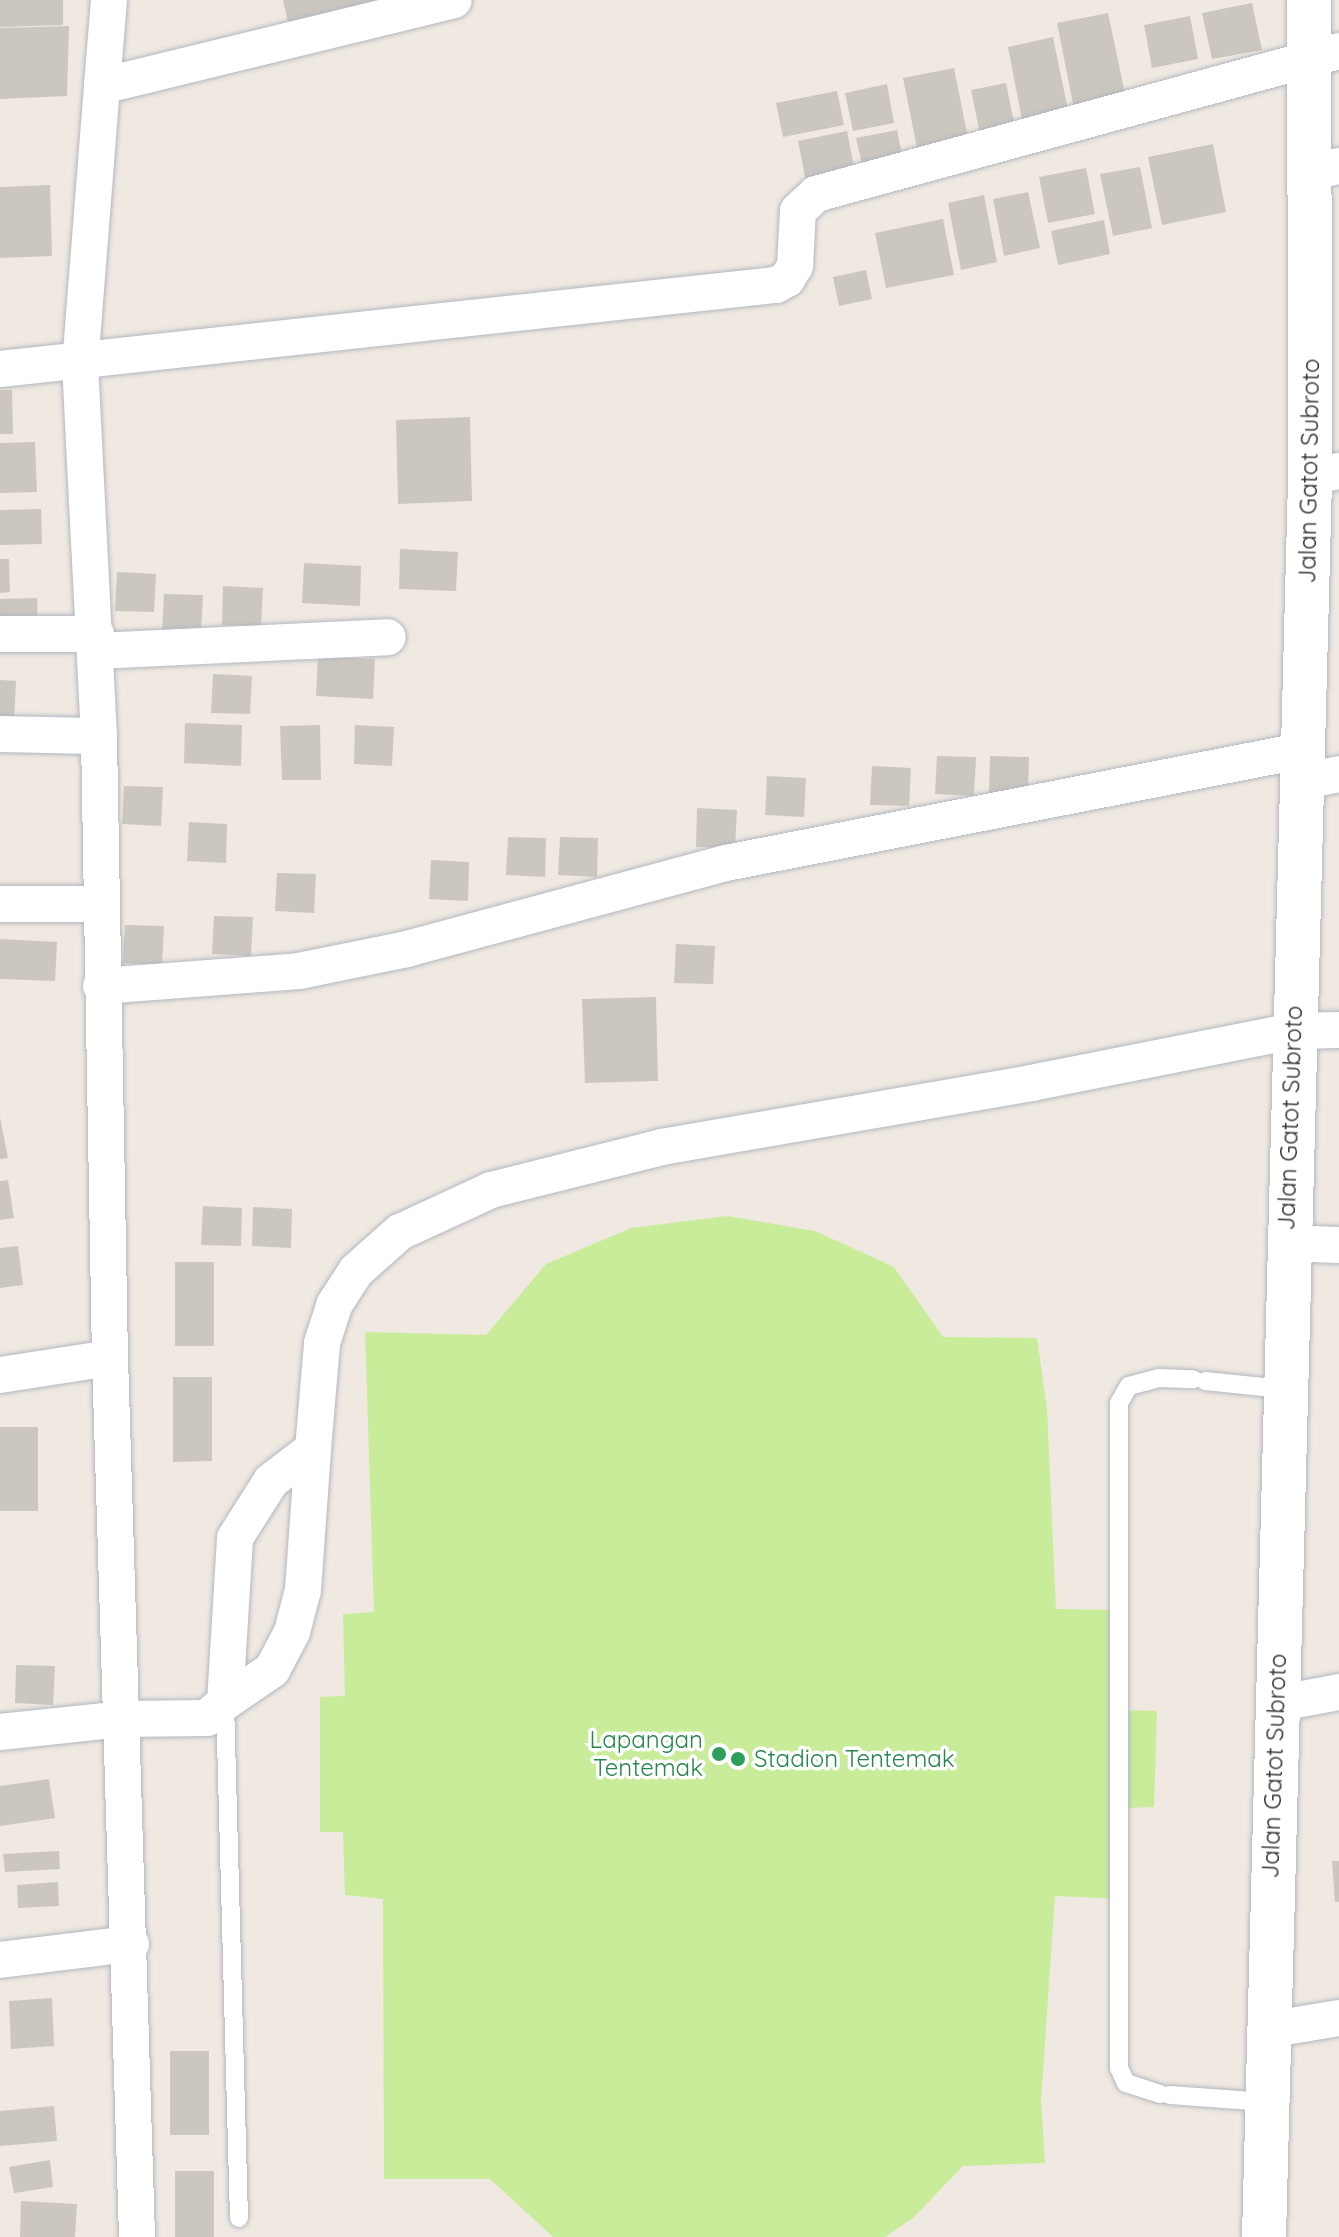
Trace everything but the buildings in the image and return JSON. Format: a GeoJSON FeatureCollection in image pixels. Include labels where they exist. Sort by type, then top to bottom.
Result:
{"type":"FeatureCollection","features":[{"type":"Feature","properties":{"kind":"street"},"geometry":{"type":"LineString","coordinates":[[109,0],[80,363],[99,736],[99,904],[110,1358],[131,1944],[137,2237]]}},
{"type":"Feature","properties":{"kind":"street"},"geometry":{"type":"LineString","coordinates":[[102,86],[454,0]]}},
{"type":"Feature","properties":{"kind":"street","name":"Jalan Gatot Subroto"},"geometry":{"type":"LineString","coordinates":[[1264,2237],[1293,1031],[1316,769],[1325,474],[1324,55],[1309,0]]}},
{"type":"Feature","properties":{"kind":"street"},"geometry":{"type":"LineString","coordinates":[[0,369],[80,363],[776,285],[787,279],[795,266],[798,211],[816,194],[1324,55]]}},
{"type":"Feature","properties":{"kind":"street"},"geometry":{"type":"LineString","coordinates":[[0,634],[96,643],[388,637]]}},
{"type":"Feature","properties":{"kind":"street"},"geometry":{"type":"LineString","coordinates":[[0,734],[99,736]]}},
{"type":"Feature","properties":{"kind":"street"},"geometry":{"type":"LineString","coordinates":[[101,986],[299,971],[407,949],[726,863],[1316,769]]}},
{"type":"Feature","properties":{"kind":"street"},"geometry":{"type":"LineString","coordinates":[[0,904],[99,904]]}},
{"type":"Feature","properties":{"kind":"street"},"geometry":{"type":"LineString","coordinates":[[0,1732],[121,1719],[207,1718],[272,1670],[292,1632],[303,1590],[322,1343],[334,1305],[356,1271],[400,1232],[491,1190],[662,1147],[1031,1083],[1293,1031],[1339,1030]]}},
{"type":"Feature","properties":{"kind":"street"},"geometry":{"type":"LineString","coordinates":[[1286,1243],[1339,1245]]}},
{"type":"Feature","properties":{"kind":"street"},"geometry":{"type":"LineString","coordinates":[[0,1375],[110,1358]]}},
{"type":"Feature","properties":{"kind":"street"},"geometry":{"type":"LineString","coordinates":[[225,1702],[235,1538],[271,1481],[313,1449]]}},
{"type":"Feature","properties":{"kind":"street"},"geometry":{"type":"LineString","coordinates":[[1276,1704],[1339,1692]]}},
{"type":"Feature","properties":{"kind":"street"},"geometry":{"type":"LineString","coordinates":[[0,1960],[131,1944]]}},
{"type":"Feature","properties":{"kind":"street"},"geometry":{"type":"LineString","coordinates":[[1267,2030],[1339,2018]]}},
{"type":"Feature","properties":{"kind":"lane"},"geometry":{"type":"LineString","coordinates":[[1266,2102],[1165,2094],[1126,2083],[1119,2068],[1119,1403],[1129,1386],[1159,1378],[1283,1389]]}},
{"type":"Feature","properties":{"kind":"lane"},"geometry":{"type":"LineString","coordinates":[[225,1702],[239,2218]]}},
{"type":"Feature","properties":{"kind":"green space","name":"Stadion Tentemak"},"geometry":{"type":"Polygon","coordinates":[[[727,1216],[815,1231],[894,1267],[943,1337],[1037,1338],[1047,1409],[1056,1609],[1119,1610],[1118,1710],[1157,1711],[1154,1807],[1121,1808],[1123,1899],[1055,1896],[1041,2101],[1045,2163],[963,2166],[913,2218],[885,2237],[553,2237],[490,2179],[384,2179],[383,1899],[345,1895],[343,1832],[320,1832],[320,1697],[345,1696],[343,1614],[374,1612],[365,1332],[486,1335],[546,1264],[631,1228],[727,1216]]]}},
{"type":"Feature","properties":{"kind":"place","name":"Lapangan Tentemak"},"geometry":{"type":"Point","coordinates":[719,1754]}},
{"type":"Feature","properties":{"kind":"place","name":"Stadion Tentemak"},"geometry":{"type":"Point","coordinates":[738,1759]}}]}
